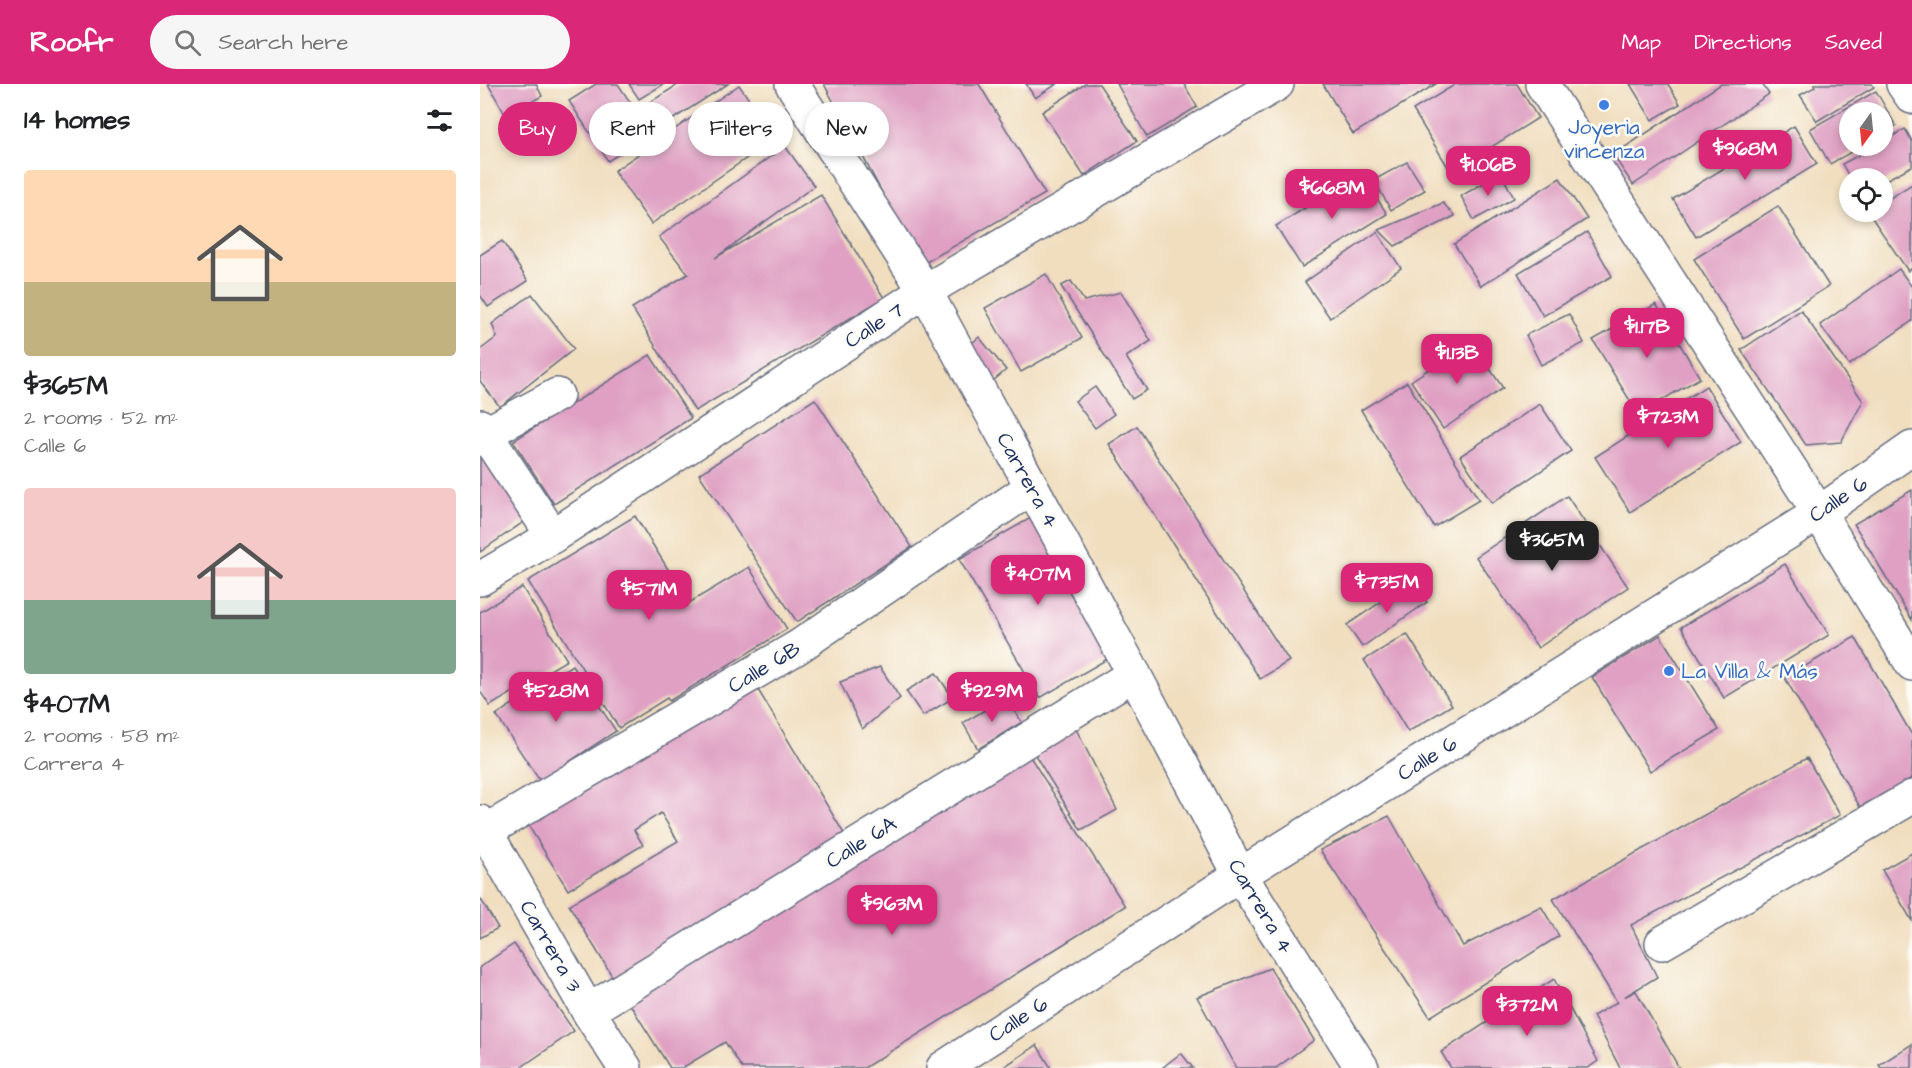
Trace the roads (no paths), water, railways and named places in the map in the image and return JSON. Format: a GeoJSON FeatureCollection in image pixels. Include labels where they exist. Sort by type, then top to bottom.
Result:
{"type":"FeatureCollection","features":[{"type":"Feature","properties":{"kind":"street","name":"Carrera 4"},"geometry":{"type":"LineString","coordinates":[[792,84],[925,291],[1134,674],[1240,875],[1362,1068]]}},
{"type":"Feature","properties":{"kind":"street","name":"Calle 7"},"geometry":{"type":"LineString","coordinates":[[480,579],[553,536],[925,291],[1277,84]]}},
{"type":"Feature","properties":{"kind":"street"},"geometry":{"type":"LineString","coordinates":[[1542,84],[1819,513],[1912,664]]}},
{"type":"Feature","properties":{"kind":"street"},"geometry":{"type":"LineString","coordinates":[[1904,84],[1912,97]]}},
{"type":"Feature","properties":{"kind":"street"},"geometry":{"type":"LineString","coordinates":[[553,536],[483,430],[557,395]]}},
{"type":"Feature","properties":{"kind":"street","name":"Calle 6"},"geometry":{"type":"LineString","coordinates":[[943,1068],[1240,875],[1819,513],[1912,448]]}},
{"type":"Feature","properties":{"kind":"street","name":"Calle 6B"},"geometry":{"type":"LineString","coordinates":[[483,827],[798,647],[1032,487]]}},
{"type":"Feature","properties":{"kind":"street","name":"Calle 6A"},"geometry":{"type":"LineString","coordinates":[[588,1011],[1134,674]]}},
{"type":"Feature","properties":{"kind":"street"},"geometry":{"type":"LineString","coordinates":[[1662,943],[1912,797]]}},
{"type":"Feature","properties":{"kind":"street","name":"Carrera 3"},"geometry":{"type":"LineString","coordinates":[[483,827],[588,1011],[625,1068]]}},
{"type":"Feature","properties":{"kind":"place","name":"Joyeria vincenza"},"geometry":{"type":"Point","coordinates":[1604,105]}},
{"type":"Feature","properties":{"kind":"place","name":"La Villa & Más"},"geometry":{"type":"Point","coordinates":[1669,671]}}]}
